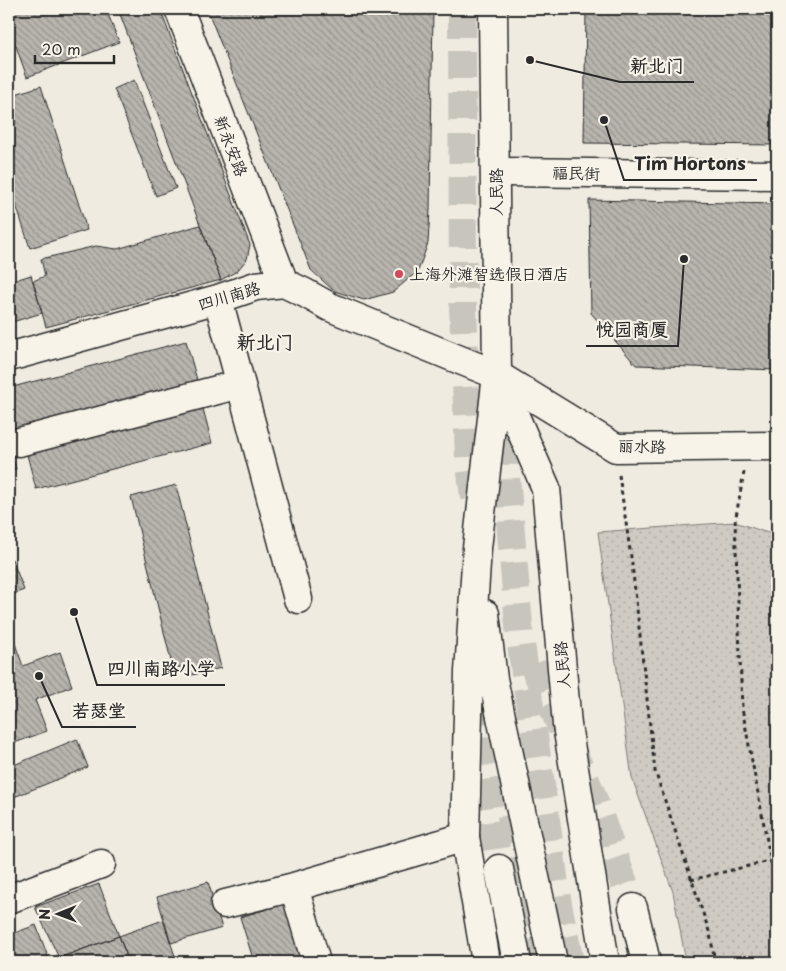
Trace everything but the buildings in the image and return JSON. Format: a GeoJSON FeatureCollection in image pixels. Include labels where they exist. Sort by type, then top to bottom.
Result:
{"type":"FeatureCollection","features":[{"type":"Feature","properties":{"kind":"main road","name":"新永安路"},"geometry":{"type":"LineString","coordinates":[[179,9],[284,284]]}},
{"type":"Feature","properties":{"kind":"main road","name":"人民路"},"geometry":{"type":"LineString","coordinates":[[486,962],[465,837],[469,672],[477,548],[497,376],[493,9]]}},
{"type":"Feature","properties":{"kind":"main road","name":"福民街"},"geometry":{"type":"LineString","coordinates":[[496,172],[777,175]]}},
{"type":"Feature","properties":{"kind":"main road","name":"四川南路"},"geometry":{"type":"LineString","coordinates":[[9,357],[218,299],[256,286],[284,284],[305,292],[330,307],[497,376]]}},
{"type":"Feature","properties":{"kind":"main road"},"geometry":{"type":"LineString","coordinates":[[218,299],[298,599]]}},
{"type":"Feature","properties":{"kind":"main road","name":"人民路"},"geometry":{"type":"LineString","coordinates":[[497,376],[546,488],[567,725],[605,962]]}},
{"type":"Feature","properties":{"kind":"main road","name":"丽水路"},"geometry":{"type":"LineString","coordinates":[[497,376],[616,448],[777,446]]}},
{"type":"Feature","properties":{"kind":"main road"},"geometry":{"type":"LineString","coordinates":[[19,442],[240,384]]}},
{"type":"Feature","properties":{"kind":"main road","name":"人民路"},"geometry":{"type":"LineString","coordinates":[[477,548],[493,679],[553,962]]}},
{"type":"Feature","properties":{"kind":"main road"},"geometry":{"type":"LineString","coordinates":[[225,904],[294,887],[465,837]]}},
{"type":"Feature","properties":{"kind":"main road"},"geometry":{"type":"LineString","coordinates":[[9,899],[101,864]]}},
{"type":"Feature","properties":{"kind":"main road"},"geometry":{"type":"LineString","coordinates":[[499,869],[517,962]]}},
{"type":"Feature","properties":{"kind":"main road"},"geometry":{"type":"LineString","coordinates":[[294,887],[316,962]]}},
{"type":"Feature","properties":{"kind":"main road"},"geometry":{"type":"LineString","coordinates":[[633,908],[646,962]]}},
{"type":"Feature","properties":{"kind":"path"},"geometry":{"type":"LineString","coordinates":[[749,447],[735,522],[742,708],[777,894]]}},
{"type":"Feature","properties":{"kind":"path"},"geometry":{"type":"LineString","coordinates":[[616,448],[632,564],[655,771],[710,934],[715,962]]}},
{"type":"Feature","properties":{"kind":"path"},"geometry":{"type":"LineString","coordinates":[[691,880],[777,859]]}},
{"type":"Feature","properties":{"kind":"shaded area"},"geometry":{"type":"Polygon","coordinates":[[[735,522],[777,536],[777,962],[686,962],[673,892],[632,778],[598,532],[735,522]]]}},
{"type":"Feature","properties":{"kind":"tunnel"},"geometry":{"type":"LineString","coordinates":[[462,9],[463,307],[469,457],[476,512]]}},
{"type":"Feature","properties":{"kind":"tunnel"},"geometry":{"type":"LineString","coordinates":[[504,395],[505,465],[520,637],[558,905],[570,962]]}},
{"type":"Feature","properties":{"kind":"tunnel"},"geometry":{"type":"LineString","coordinates":[[533,665],[591,792],[633,908]]}},
{"type":"Feature","properties":{"kind":"tunnel"},"geometry":{"type":"LineString","coordinates":[[478,696],[485,772],[499,869]]}},
{"type":"Feature","properties":{"kind":"tunnel"},"geometry":{"type":"LineString","coordinates":[[511,815],[523,911],[534,962]]}},
{"type":"Feature","properties":{"kind":"place","name":"新北门"},"geometry":{"type":"Point","coordinates":[530,60]}},
{"type":"Feature","properties":{"kind":"place","name":"Tim Hortons"},"geometry":{"type":"Point","coordinates":[604,120]}},
{"type":"Feature","properties":{"kind":"place","name":"悦园商厦"},"geometry":{"type":"Point","coordinates":[684,259]}},
{"type":"Feature","properties":{"kind":"place","name":"上海外滩智选假日酒店"},"geometry":{"type":"Point","coordinates":[399,274]}},
{"type":"Feature","properties":{"kind":"place","name":"四川南路小学"},"geometry":{"type":"Point","coordinates":[74,612]}},
{"type":"Feature","properties":{"kind":"place","name":"若瑟堂"},"geometry":{"type":"Point","coordinates":[39,676]}},
{"type":"Feature","properties":{"kind":"district","name":"新北门"},"geometry":{"type":"Point","coordinates":[265,342]}}]}
